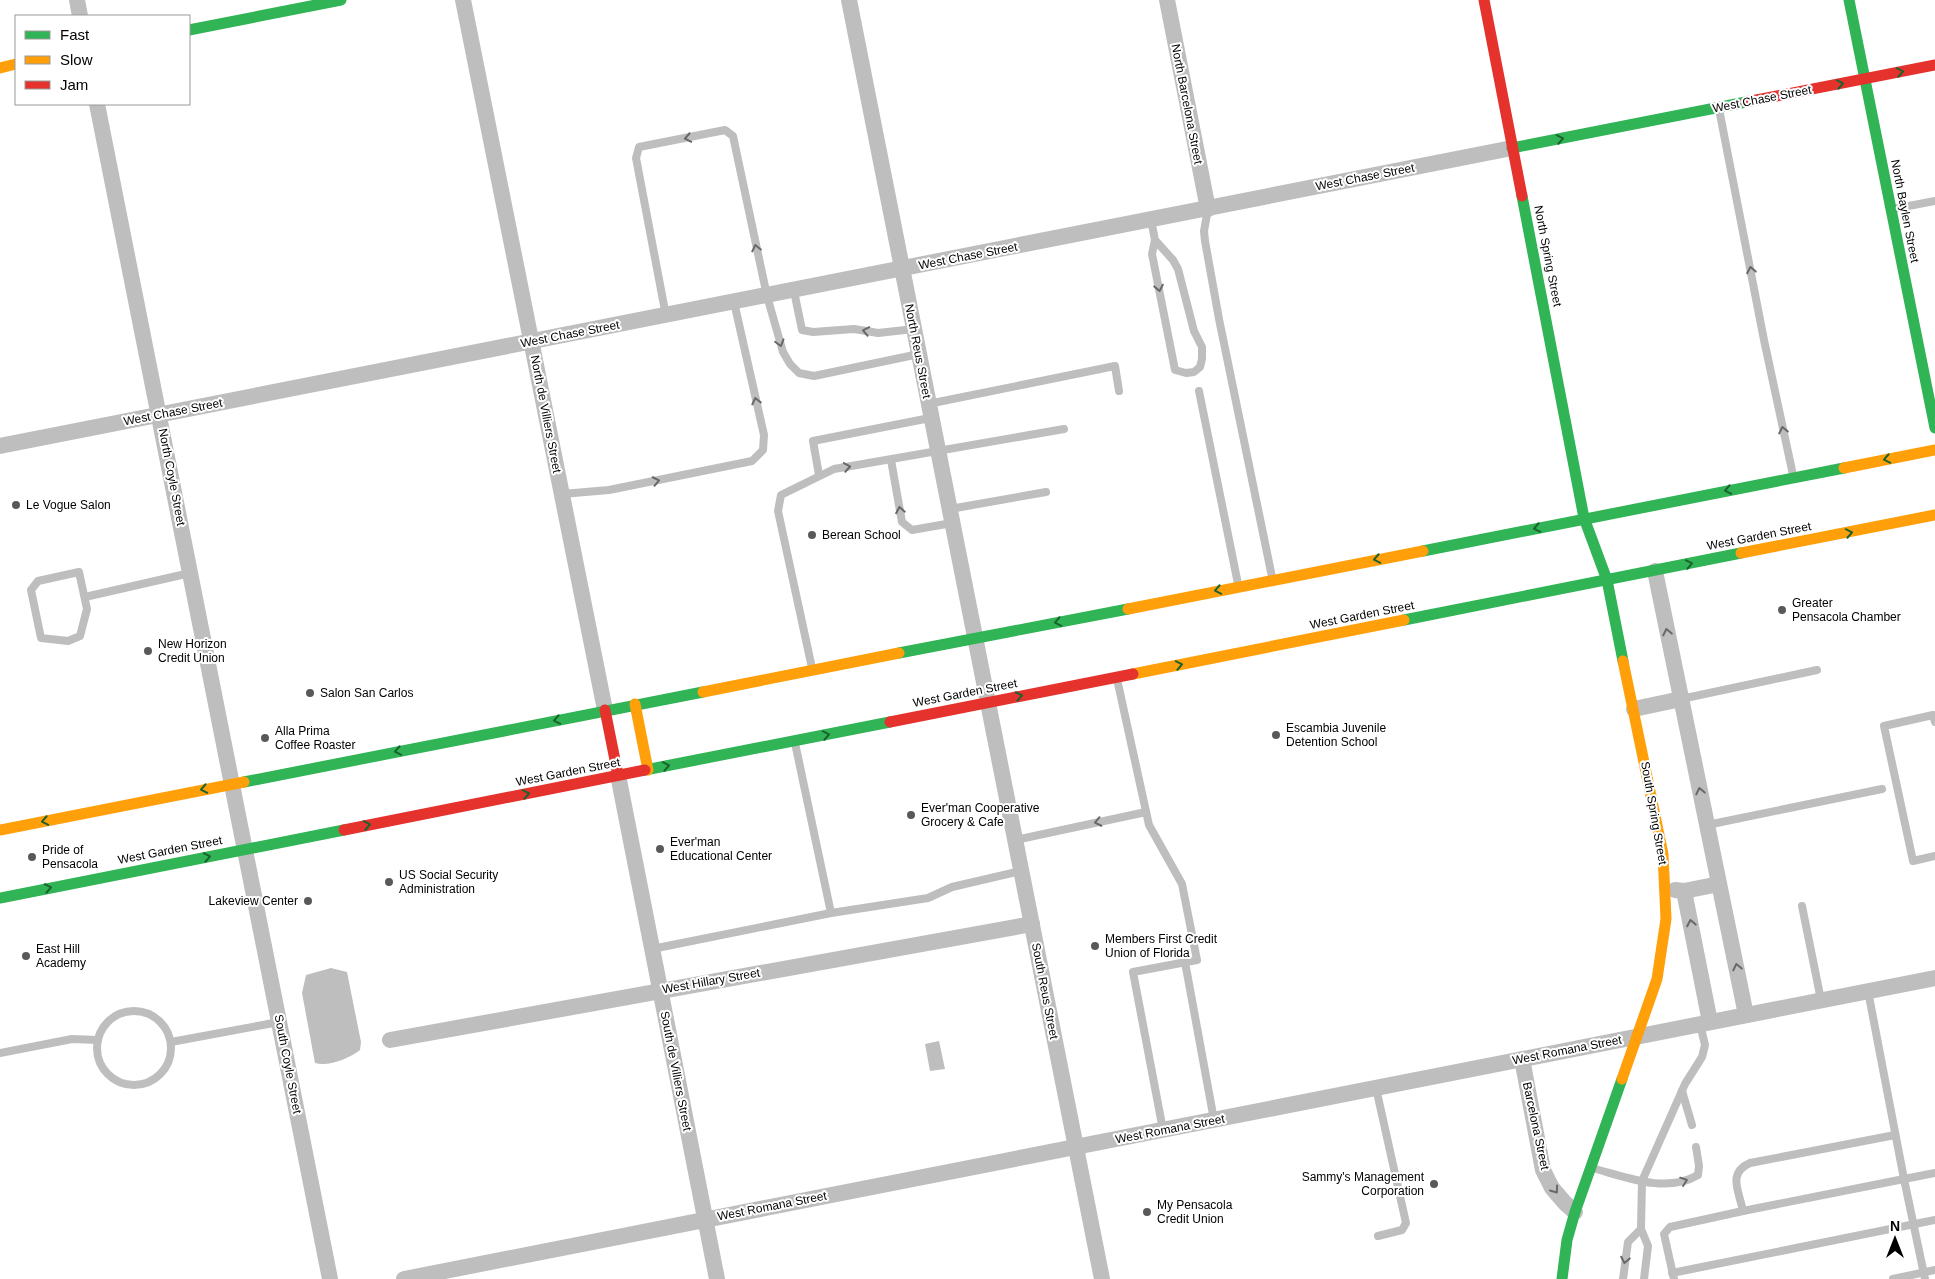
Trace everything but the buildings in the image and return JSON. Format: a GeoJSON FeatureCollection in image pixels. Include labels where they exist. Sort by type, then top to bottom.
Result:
{"type":"FeatureCollection","features":[{"type":"Feature","properties":{"kind":"main road"},"geometry":{"type":"LineString","coordinates":[[190,30],[341,0]]}},
{"type":"Feature","properties":{"kind":"main road","name":"North Spring Street"},"geometry":{"type":"LineString","coordinates":[[1484,0],[1584,518]]}},
{"type":"Feature","properties":{"kind":"main road","name":"North Baylen Street"},"geometry":{"type":"LineString","coordinates":[[1849,0],[1935,428]]}},
{"type":"Feature","properties":{"kind":"main road"},"geometry":{"type":"LineString","coordinates":[[0,68],[15,64]]}},
{"type":"Feature","properties":{"kind":"main road","name":"West Chase Street"},"geometry":{"type":"LineString","coordinates":[[1512,148],[1935,65]]}},
{"type":"Feature","properties":{"kind":"main road"},"geometry":{"type":"LineString","coordinates":[[0,830],[1935,450]]}},
{"type":"Feature","properties":{"kind":"main road","name":"West Garden Street"},"geometry":{"type":"LineString","coordinates":[[0,898],[1935,515]]}},
{"type":"Feature","properties":{"kind":"main road","name":"South Spring Street"},"geometry":{"type":"LineString","coordinates":[[1562,1279],[1567,1240],[1575,1212],[1657,979],[1666,919],[1663,854],[1634,709],[1607,580],[1584,518]]}},
{"type":"Feature","properties":{"kind":"main road"},"geometry":{"type":"LineString","coordinates":[[635,704],[648,770]]}},
{"type":"Feature","properties":{"kind":"main road"},"geometry":{"type":"LineString","coordinates":[[605,710],[618,775]]}},
{"type":"Feature","properties":{"kind":"street"},"geometry":{"type":"LineString","coordinates":[[77,0],[80,15]]}},
{"type":"Feature","properties":{"kind":"street","name":"North de Villiers Street"},"geometry":{"type":"LineString","coordinates":[[463,0],[605,710]]}},
{"type":"Feature","properties":{"kind":"street","name":"North Reus Street"},"geometry":{"type":"LineString","coordinates":[[848,0],[988,703]]}},
{"type":"Feature","properties":{"kind":"street","name":"North Barcelona Street"},"geometry":{"type":"LineString","coordinates":[[1167,0],[1208,209]]}},
{"type":"Feature","properties":{"kind":"street","name":"North Coyle Street"},"geometry":{"type":"LineString","coordinates":[[97,105],[245,850]]}},
{"type":"Feature","properties":{"kind":"street","name":"West Chase Street"},"geometry":{"type":"LineString","coordinates":[[0,446],[1512,148]]}},
{"type":"Feature","properties":{"kind":"street"},"geometry":{"type":"LineString","coordinates":[[1655,571],[1746,1015]]}},
{"type":"Feature","properties":{"kind":"street"},"geometry":{"type":"LineString","coordinates":[[1634,709],[1682,699]]}},
{"type":"Feature","properties":{"kind":"street","name":"South Reus Street"},"geometry":{"type":"LineString","coordinates":[[988,703],[1102,1279]]}},
{"type":"Feature","properties":{"kind":"street","name":"South de Villiers Street"},"geometry":{"type":"LineString","coordinates":[[618,775],[717,1279]]}},
{"type":"Feature","properties":{"kind":"street","name":"South Coyle Street"},"geometry":{"type":"LineString","coordinates":[[245,850],[330,1279]]}},
{"type":"Feature","properties":{"kind":"street"},"geometry":{"type":"LineString","coordinates":[[1666,889],[1684,891],[1719,884]]}},
{"type":"Feature","properties":{"kind":"street"},"geometry":{"type":"LineString","coordinates":[[1684,891],[1705,1023]]}},
{"type":"Feature","properties":{"kind":"street","name":"West Hillary Street"},"geometry":{"type":"LineString","coordinates":[[390,1040],[1032,924]]}},
{"type":"Feature","properties":{"kind":"street","name":"West Romana Street"},"geometry":{"type":"LineString","coordinates":[[404,1279],[1935,978]]}},
{"type":"Feature","properties":{"kind":"street","name":"Barcelona Street"},"geometry":{"type":"LineString","coordinates":[[1522,1059],[1543,1170],[1552,1188],[1565,1204],[1575,1212]]}},
{"type":"Feature","properties":{"kind":"lane"},"geometry":{"type":"LineString","coordinates":[[1719,108],[1764,340],[1794,477]]}},
{"type":"Feature","properties":{"kind":"lane"},"geometry":{"type":"LineString","coordinates":[[666,316],[636,158],[639,147],[724,130],[733,136],[767,296],[783,352],[790,364],[799,373],[814,376],[919,354]]}},
{"type":"Feature","properties":{"kind":"lane"},"geometry":{"type":"LineString","coordinates":[[1891,209],[1935,201]]}},
{"type":"Feature","properties":{"kind":"lane"},"geometry":{"type":"LineString","coordinates":[[1208,209],[1204,231],[1205,241],[1219,319],[1273,580]]}},
{"type":"Feature","properties":{"kind":"lane"},"geometry":{"type":"LineString","coordinates":[[1151,220],[1155,240],[1152,254],[1175,370],[1186,373],[1194,372],[1200,367],[1202,347],[1194,332],[1178,269],[1173,260],[1155,240]]}},
{"type":"Feature","properties":{"kind":"lane"},"geometry":{"type":"LineString","coordinates":[[794,290],[802,330],[812,332],[854,329],[878,333],[914,329]]}},
{"type":"Feature","properties":{"kind":"lane"},"geometry":{"type":"LineString","coordinates":[[562,494],[609,490],[752,461],[763,450],[764,435],[734,302]]}},
{"type":"Feature","properties":{"kind":"lane"},"geometry":{"type":"LineString","coordinates":[[819,476],[813,441],[1115,366],[1119,391]]}},
{"type":"Feature","properties":{"kind":"lane"},"geometry":{"type":"LineString","coordinates":[[1199,391],[1238,586]]}},
{"type":"Feature","properties":{"kind":"lane"},"geometry":{"type":"LineString","coordinates":[[812,670],[778,511],[781,495],[834,469],[1064,429]]}},
{"type":"Feature","properties":{"kind":"lane"},"geometry":{"type":"LineString","coordinates":[[891,460],[902,522],[912,530],[951,516],[1046,492]]}},
{"type":"Feature","properties":{"kind":"lane"},"geometry":{"type":"LineString","coordinates":[[79,572],[85,597],[87,609],[80,636],[68,641],[41,638],[31,590],[38,581],[79,572]]}},
{"type":"Feature","properties":{"kind":"lane"},"geometry":{"type":"LineString","coordinates":[[85,597],[191,573]]}},
{"type":"Feature","properties":{"kind":"lane"},"geometry":{"type":"LineString","coordinates":[[1682,699],[1817,670]]}},
{"type":"Feature","properties":{"kind":"lane"},"geometry":{"type":"LineString","coordinates":[[1116,677],[1149,825],[1182,884],[1197,960],[1133,972],[1163,1130]]}},
{"type":"Feature","properties":{"kind":"lane"},"geometry":{"type":"LineString","coordinates":[[1935,722],[1934,715],[1884,726],[1912,861],[1935,856]]}},
{"type":"Feature","properties":{"kind":"lane"},"geometry":{"type":"LineString","coordinates":[[794,741],[831,913]]}},
{"type":"Feature","properties":{"kind":"lane"},"geometry":{"type":"LineString","coordinates":[[1707,825],[1882,789]]}},
{"type":"Feature","properties":{"kind":"lane"},"geometry":{"type":"LineString","coordinates":[[1015,840],[1146,812]]}},
{"type":"Feature","properties":{"kind":"lane"},"geometry":{"type":"LineString","coordinates":[[652,949],[831,913],[928,898],[952,887],[1021,870]]}},
{"type":"Feature","properties":{"kind":"lane"},"geometry":{"type":"LineString","coordinates":[[1802,906],[1821,1000]]}},
{"type":"Feature","properties":{"kind":"lane"},"geometry":{"type":"LineString","coordinates":[[1185,962],[1214,1120]]}},
{"type":"Feature","properties":{"kind":"lane"},"geometry":{"type":"LineString","coordinates":[[1868,991],[1895,1135],[1925,1276]]}},
{"type":"Feature","properties":{"kind":"lane"},"geometry":{"type":"LineString","coordinates":[[127,1011],[139,1011],[151,1014],[168,1031],[171,1042],[171,1055],[167,1067],[158,1077],[147,1084],[135,1086],[122,1084],[111,1078],[102,1069],[97,1057],[98,1040],[106,1022],[116,1015],[127,1011]]}},
{"type":"Feature","properties":{"kind":"lane"},"geometry":{"type":"LineString","coordinates":[[171,1042],[279,1022]]}},
{"type":"Feature","properties":{"kind":"lane"},"geometry":{"type":"LineString","coordinates":[[1644,1279],[1648,1246],[1641,1229],[1642,1181],[1682,1091],[1702,1057],[1705,1045],[1705,1023]]}},
{"type":"Feature","properties":{"kind":"lane"},"geometry":{"type":"LineString","coordinates":[[0,1053],[72,1039],[98,1040]]}},
{"type":"Feature","properties":{"kind":"lane"},"geometry":{"type":"LineString","coordinates":[[1376,1088],[1406,1223],[1402,1230],[1378,1236]]}},
{"type":"Feature","properties":{"kind":"lane"},"geometry":{"type":"LineString","coordinates":[[1682,1091],[1692,1125]]}},
{"type":"Feature","properties":{"kind":"lane"},"geometry":{"type":"LineString","coordinates":[[1744,1211],[1736,1176],[1738,1171],[1744,1166],[1750,1163],[1895,1135]]}},
{"type":"Feature","properties":{"kind":"lane"},"geometry":{"type":"LineString","coordinates":[[1590,1167],[1642,1181],[1674,1184],[1686,1182],[1698,1175],[1699,1166],[1696,1147]]}},
{"type":"Feature","properties":{"kind":"lane"},"geometry":{"type":"LineString","coordinates":[[1935,1172],[1670,1227],[1664,1234],[1673,1276],[1935,1220]]}},
{"type":"Feature","properties":{"kind":"lane"},"geometry":{"type":"LineString","coordinates":[[1622,1279],[1628,1242],[1641,1229]]}},
{"type":"Feature","properties":{"kind":"lane"},"geometry":{"type":"LineString","coordinates":[[1892,1279],[1925,1276],[1935,1270]]}},
{"type":"Feature","properties":{"kind":"shaded area"},"geometry":{"type":"Polygon","coordinates":[[[331,968],[347,972],[361,1042],[360,1050],[351,1056],[333,1063],[321,1064],[315,1063],[302,993],[306,975],[331,968]]]}},
{"type":"Feature","properties":{"kind":"shaded area"},"geometry":{"type":"Polygon","coordinates":[[[939,1041],[945,1069],[930,1071],[925,1044],[939,1041]]]}},
{"type":"Feature","properties":{"kind":"traffic: fast"},"geometry":{"type":"LineString","coordinates":[[190,30],[341,0]]}},
{"type":"Feature","properties":{"kind":"traffic: fast"},"geometry":{"type":"LineString","coordinates":[[1849,0],[1935,428]]}},
{"type":"Feature","properties":{"kind":"traffic: fast"},"geometry":{"type":"LineString","coordinates":[[1512,148],[1746,102]]}},
{"type":"Feature","properties":{"kind":"traffic: fast"},"geometry":{"type":"LineString","coordinates":[[1522,196],[1584,518],[1607,580],[1623,661]]}},
{"type":"Feature","properties":{"kind":"traffic: fast"},"geometry":{"type":"LineString","coordinates":[[1423,551],[1844,468]]}},
{"type":"Feature","properties":{"kind":"traffic: fast"},"geometry":{"type":"LineString","coordinates":[[1404,620],[1741,553]]}},
{"type":"Feature","properties":{"kind":"traffic: fast"},"geometry":{"type":"LineString","coordinates":[[899,653],[1128,609]]}},
{"type":"Feature","properties":{"kind":"traffic: fast"},"geometry":{"type":"LineString","coordinates":[[244,782],[703,692]]}},
{"type":"Feature","properties":{"kind":"traffic: fast"},"geometry":{"type":"LineString","coordinates":[[645,770],[890,722]]}},
{"type":"Feature","properties":{"kind":"traffic: fast"},"geometry":{"type":"LineString","coordinates":[[0,898],[344,830]]}},
{"type":"Feature","properties":{"kind":"traffic: fast"},"geometry":{"type":"LineString","coordinates":[[1562,1279],[1567,1240],[1575,1212],[1622,1079]]}},
{"type":"Feature","properties":{"kind":"traffic: slow"},"geometry":{"type":"LineString","coordinates":[[0,68],[15,64]]}},
{"type":"Feature","properties":{"kind":"traffic: slow"},"geometry":{"type":"LineString","coordinates":[[1844,468],[1935,450]]}},
{"type":"Feature","properties":{"kind":"traffic: slow"},"geometry":{"type":"LineString","coordinates":[[1741,553],[1935,515]]}},
{"type":"Feature","properties":{"kind":"traffic: slow"},"geometry":{"type":"LineString","coordinates":[[1128,609],[1423,551]]}},
{"type":"Feature","properties":{"kind":"traffic: slow"},"geometry":{"type":"LineString","coordinates":[[1133,674],[1404,620]]}},
{"type":"Feature","properties":{"kind":"traffic: slow"},"geometry":{"type":"LineString","coordinates":[[703,692],[899,653]]}},
{"type":"Feature","properties":{"kind":"traffic: slow"},"geometry":{"type":"LineString","coordinates":[[1622,1079],[1657,979],[1666,919],[1663,854],[1623,661]]}},
{"type":"Feature","properties":{"kind":"traffic: slow"},"geometry":{"type":"LineString","coordinates":[[635,704],[648,770]]}},
{"type":"Feature","properties":{"kind":"traffic: slow"},"geometry":{"type":"LineString","coordinates":[[0,830],[244,782]]}},
{"type":"Feature","properties":{"kind":"traffic: jam"},"geometry":{"type":"LineString","coordinates":[[1484,0],[1522,196]]}},
{"type":"Feature","properties":{"kind":"traffic: jam"},"geometry":{"type":"LineString","coordinates":[[1746,102],[1935,65]]}},
{"type":"Feature","properties":{"kind":"traffic: jam"},"geometry":{"type":"LineString","coordinates":[[890,722],[1133,674]]}},
{"type":"Feature","properties":{"kind":"traffic: jam"},"geometry":{"type":"LineString","coordinates":[[605,710],[618,775]]}},
{"type":"Feature","properties":{"kind":"traffic: jam"},"geometry":{"type":"LineString","coordinates":[[344,830],[645,770]]}},
{"type":"Feature","properties":{"kind":"place","name":"Le Vogue Salon"},"geometry":{"type":"Point","coordinates":[16,505]}},
{"type":"Feature","properties":{"kind":"place","name":"Berean School"},"geometry":{"type":"Point","coordinates":[812,535]}},
{"type":"Feature","properties":{"kind":"place","name":"Greater Pensacola Chamber"},"geometry":{"type":"Point","coordinates":[1782,610]}},
{"type":"Feature","properties":{"kind":"place","name":"New Horizon Credit Union"},"geometry":{"type":"Point","coordinates":[148,651]}},
{"type":"Feature","properties":{"kind":"place","name":"Salon San Carlos"},"geometry":{"type":"Point","coordinates":[310,693]}},
{"type":"Feature","properties":{"kind":"place","name":"Escambia Juvenile Detention School"},"geometry":{"type":"Point","coordinates":[1276,735]}},
{"type":"Feature","properties":{"kind":"place","name":"Alla Prima Coffee Roaster"},"geometry":{"type":"Point","coordinates":[265,738]}},
{"type":"Feature","properties":{"kind":"place","name":"Ever'man Cooperative Grocery & Cafe"},"geometry":{"type":"Point","coordinates":[911,815]}},
{"type":"Feature","properties":{"kind":"place","name":"Ever'man Educational Center"},"geometry":{"type":"Point","coordinates":[660,849]}},
{"type":"Feature","properties":{"kind":"place","name":"Pride of Pensacola"},"geometry":{"type":"Point","coordinates":[32,857]}},
{"type":"Feature","properties":{"kind":"place","name":"US Social Security Administration"},"geometry":{"type":"Point","coordinates":[389,882]}},
{"type":"Feature","properties":{"kind":"place","name":"Lakeview Center"},"geometry":{"type":"Point","coordinates":[308,901]}},
{"type":"Feature","properties":{"kind":"place","name":"Members First Credit Union of Florida"},"geometry":{"type":"Point","coordinates":[1095,946]}},
{"type":"Feature","properties":{"kind":"place","name":"East Hill Academy"},"geometry":{"type":"Point","coordinates":[26,956]}},
{"type":"Feature","properties":{"kind":"place","name":"Sammy's Management Corporation"},"geometry":{"type":"Point","coordinates":[1434,1184]}},
{"type":"Feature","properties":{"kind":"place","name":"My Pensacola Credit Union"},"geometry":{"type":"Point","coordinates":[1147,1212]}}]}
